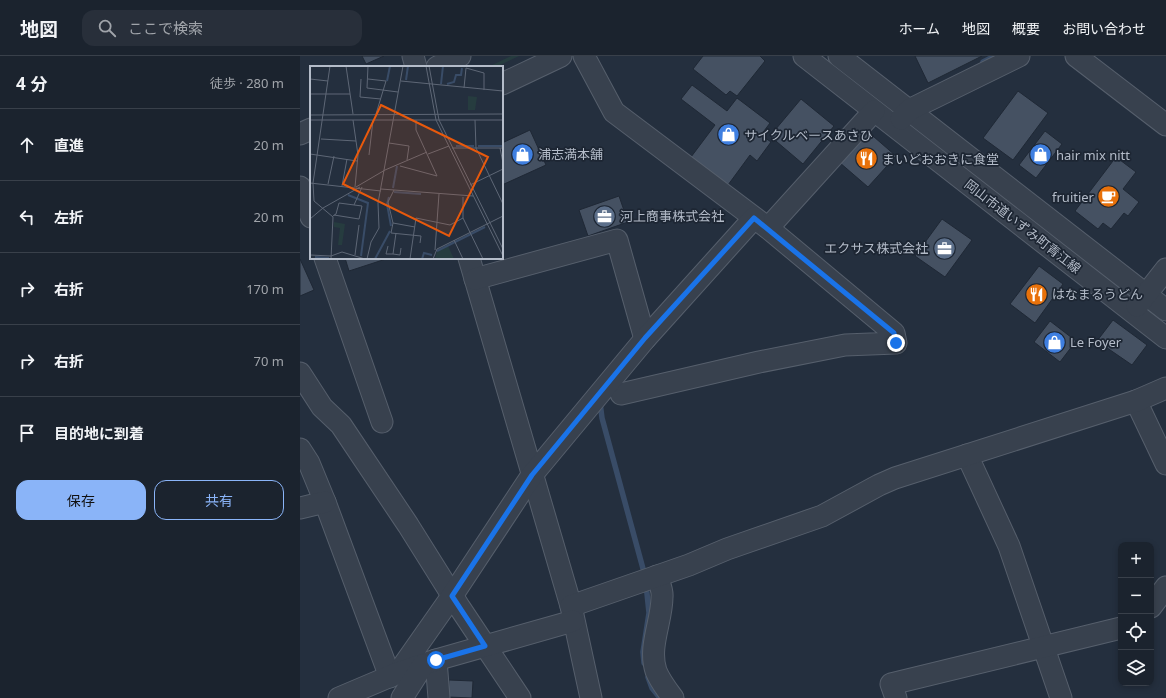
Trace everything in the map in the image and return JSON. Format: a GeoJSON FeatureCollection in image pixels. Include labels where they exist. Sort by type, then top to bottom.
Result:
{"type":"FeatureCollection","features":[{"type":"Feature","properties":{"kind":"street"},"geometry":{"type":"LineString","coordinates":[[413,56],[416,66]]}},
{"type":"Feature","properties":{"kind":"street"},"geometry":{"type":"LineString","coordinates":[[439,66],[460,56]]}},
{"type":"Feature","properties":{"kind":"street"},"geometry":{"type":"LineString","coordinates":[[503,84],[561,56]]}},
{"type":"Feature","properties":{"kind":"street"},"geometry":{"type":"LineString","coordinates":[[584,56],[614,112],[760,223],[894,333],[896,343],[845,345],[759,362],[622,394]]}},
{"type":"Feature","properties":{"kind":"street","name":"岡山市道いずみ町青江線"},"geometry":{"type":"LineString","coordinates":[[804,56],[1166,338]]}},
{"type":"Feature","properties":{"kind":"street","name":"岡山市道いずみ町青江線"},"geometry":{"type":"LineString","coordinates":[[839,56],[1166,310]]}},
{"type":"Feature","properties":{"kind":"street"},"geometry":{"type":"LineString","coordinates":[[894,127],[909,110],[1019,56]]}},
{"type":"Feature","properties":{"kind":"street"},"geometry":{"type":"LineString","coordinates":[[1076,56],[1166,125]]}},
{"type":"Feature","properties":{"kind":"street"},"geometry":{"type":"LineString","coordinates":[[402,698],[412,669],[534,482],[645,338],[874,111]]}},
{"type":"Feature","properties":{"kind":"street"},"geometry":{"type":"LineString","coordinates":[[300,134],[310,129]]}},
{"type":"Feature","properties":{"kind":"street"},"geometry":{"type":"LineString","coordinates":[[300,183],[310,178]]}},
{"type":"Feature","properties":{"kind":"street"},"geometry":{"type":"LineString","coordinates":[[300,187],[310,214]]}},
{"type":"Feature","properties":{"kind":"street"},"geometry":{"type":"LineString","coordinates":[[476,279],[617,240],[645,338]]}},
{"type":"Feature","properties":{"kind":"street"},"geometry":{"type":"LineString","coordinates":[[325,259],[382,422]]}},
{"type":"Feature","properties":{"kind":"street"},"geometry":{"type":"LineString","coordinates":[[469,259],[572,614],[591,698]]}},
{"type":"Feature","properties":{"kind":"street"},"geometry":{"type":"LineString","coordinates":[[1133,311],[1166,269]]}},
{"type":"Feature","properties":{"kind":"street"},"geometry":{"type":"LineString","coordinates":[[300,373],[322,407],[341,425],[520,698]]}},
{"type":"Feature","properties":{"kind":"street"},"geometry":{"type":"LineString","coordinates":[[339,698],[412,669],[485,646],[572,614],[654,582],[727,549],[822,516],[895,478],[1136,401],[1166,388]]}},
{"type":"Feature","properties":{"kind":"street"},"geometry":{"type":"LineString","coordinates":[[1136,401],[1166,464]]}},
{"type":"Feature","properties":{"kind":"street"},"geometry":{"type":"LineString","coordinates":[[300,449],[309,463],[325,502],[412,669],[439,698]]}},
{"type":"Feature","properties":{"kind":"street"},"geometry":{"type":"LineString","coordinates":[[967,455],[1009,546],[1061,698]]}},
{"type":"Feature","properties":{"kind":"street"},"geometry":{"type":"LineString","coordinates":[[300,508],[325,502]]}},
{"type":"Feature","properties":{"kind":"street"},"geometry":{"type":"LineString","coordinates":[[654,582],[662,597],[654,655],[656,671],[662,683],[673,698]]}},
{"type":"Feature","properties":{"kind":"street"},"geometry":{"type":"LineString","coordinates":[[1154,603],[1166,587]]}},
{"type":"Feature","properties":{"kind":"street"},"geometry":{"type":"LineString","coordinates":[[896,698],[892,684],[1118,629]]}},
{"type":"Feature","properties":{"kind":"green space"},"geometry":{"type":"Polygon","coordinates":[[[511,56],[519,56],[498,66],[490,66],[511,56]]]}},
{"type":"Feature","properties":{"kind":"building"},"geometry":{"type":"Polygon","coordinates":[[[362,56],[384,56],[366,64],[362,56]]]}},
{"type":"Feature","properties":{"kind":"building"},"geometry":{"type":"Polygon","coordinates":[[[703,56],[760,56],[765,61],[737,96],[730,91],[726,95],[693,69],[703,56]]]}},
{"type":"Feature","properties":{"kind":"building"},"geometry":{"type":"Polygon","coordinates":[[[915,56],[982,56],[928,83],[915,56]]]}},
{"type":"Feature","properties":{"kind":"building"},"geometry":{"type":"Polygon","coordinates":[[[692,85],[727,111],[737,98],[770,123],[761,135],[771,142],[757,161],[750,155],[728,185],[691,157],[715,125],[681,99],[692,85]]]}},
{"type":"Feature","properties":{"kind":"building"},"geometry":{"type":"Polygon","coordinates":[[[1018,91],[1048,113],[1013,160],[983,138],[1018,91]]]}},
{"type":"Feature","properties":{"kind":"building"},"geometry":{"type":"Polygon","coordinates":[[[801,99],[834,126],[803,164],[770,136],[801,99]]]}},
{"type":"Feature","properties":{"kind":"building","name":"浦志満本舗"},"geometry":{"type":"Polygon","coordinates":[[[530,130],[546,165],[503,185],[503,143],[530,130]]]}},
{"type":"Feature","properties":{"kind":"building"},"geometry":{"type":"Polygon","coordinates":[[[866,130],[896,156],[868,187],[839,162],[866,130]]]}},
{"type":"Feature","properties":{"kind":"building"},"geometry":{"type":"Polygon","coordinates":[[[1045,131],[1062,144],[1036,178],[1019,165],[1045,131]]]}},
{"type":"Feature","properties":{"kind":"building"},"geometry":{"type":"Polygon","coordinates":[[[1116,157],[1136,172],[1123,189],[1139,202],[1128,216],[1124,213],[1111,229],[1103,223],[1098,229],[1075,211],[1116,157]]]}},
{"type":"Feature","properties":{"kind":"building","name":"河上商事株式会社"},"geometry":{"type":"Polygon","coordinates":[[[619,196],[628,222],[588,236],[579,210],[619,196]]]}},
{"type":"Feature","properties":{"kind":"building"},"geometry":{"type":"Polygon","coordinates":[[[942,219],[972,240],[945,277],[915,256],[942,219]]]}},
{"type":"Feature","properties":{"kind":"building"},"geometry":{"type":"Polygon","coordinates":[[[300,259],[314,290],[300,296],[300,259]]]}},
{"type":"Feature","properties":{"kind":"building"},"geometry":{"type":"Polygon","coordinates":[[[345,259],[386,259],[349,271],[345,259]]]}},
{"type":"Feature","properties":{"kind":"building"},"geometry":{"type":"Polygon","coordinates":[[[1039,266],[1063,284],[1035,323],[1010,304],[1039,266]]]}},
{"type":"Feature","properties":{"kind":"building"},"geometry":{"type":"Polygon","coordinates":[[[1113,320],[1147,345],[1132,365],[1097,341],[1113,320]]]}},
{"type":"Feature","properties":{"kind":"building"},"geometry":{"type":"Polygon","coordinates":[[[1050,321],[1076,341],[1060,362],[1034,342],[1050,321]]]}},
{"type":"Feature","properties":{"kind":"building"},"geometry":{"type":"Polygon","coordinates":[[[449,680],[473,681],[472,698],[448,697],[449,680]]]}},
{"type":"Feature","properties":{"kind":"waterway"},"geometry":{"type":"LineString","coordinates":[[983,62],[995,56]]}},
{"type":"Feature","properties":{"kind":"waterway"},"geometry":{"type":"LineString","coordinates":[[600,402],[602,418],[645,576]]}},
{"type":"Feature","properties":{"kind":"waterway"},"geometry":{"type":"LineString","coordinates":[[644,663],[643,652],[649,613],[646,584]]}},
{"type":"Feature","properties":{"kind":"waterway"},"geometry":{"type":"LineString","coordinates":[[648,677],[652,688],[660,698]]}},
{"type":"Feature","properties":{"kind":"place","name":"サイクルベースあさひ"},"geometry":{"type":"Point","coordinates":[728,135]}},
{"type":"Feature","properties":{"kind":"place","name":"浦志満本舗"},"geometry":{"type":"Point","coordinates":[522,154]}},
{"type":"Feature","properties":{"kind":"place","name":"hair mix nitt"},"geometry":{"type":"Point","coordinates":[1041,155]}},
{"type":"Feature","properties":{"kind":"place","name":"まいどおおきに食堂"},"geometry":{"type":"Point","coordinates":[867,159]}},
{"type":"Feature","properties":{"kind":"place","name":"fruitier"},"geometry":{"type":"Point","coordinates":[1109,197]}},
{"type":"Feature","properties":{"kind":"place","name":"河上商事株式会社"},"geometry":{"type":"Point","coordinates":[604,216]}},
{"type":"Feature","properties":{"kind":"place","name":"エクサス株式会社"},"geometry":{"type":"Point","coordinates":[944,248]}},
{"type":"Feature","properties":{"kind":"place","name":"はなまるうどん"},"geometry":{"type":"Point","coordinates":[1037,294]}},
{"type":"Feature","properties":{"kind":"place","name":"Le Foyer"},"geometry":{"type":"Point","coordinates":[1055,342]}},
{"type":"Feature","properties":{"kind":"route"},"geometry":{"type":"LineString","coordinates":[[436,660],[485,646],[452,596],[532,475],[645,338],[754,218],[894,333],[896,343]]}}]}
